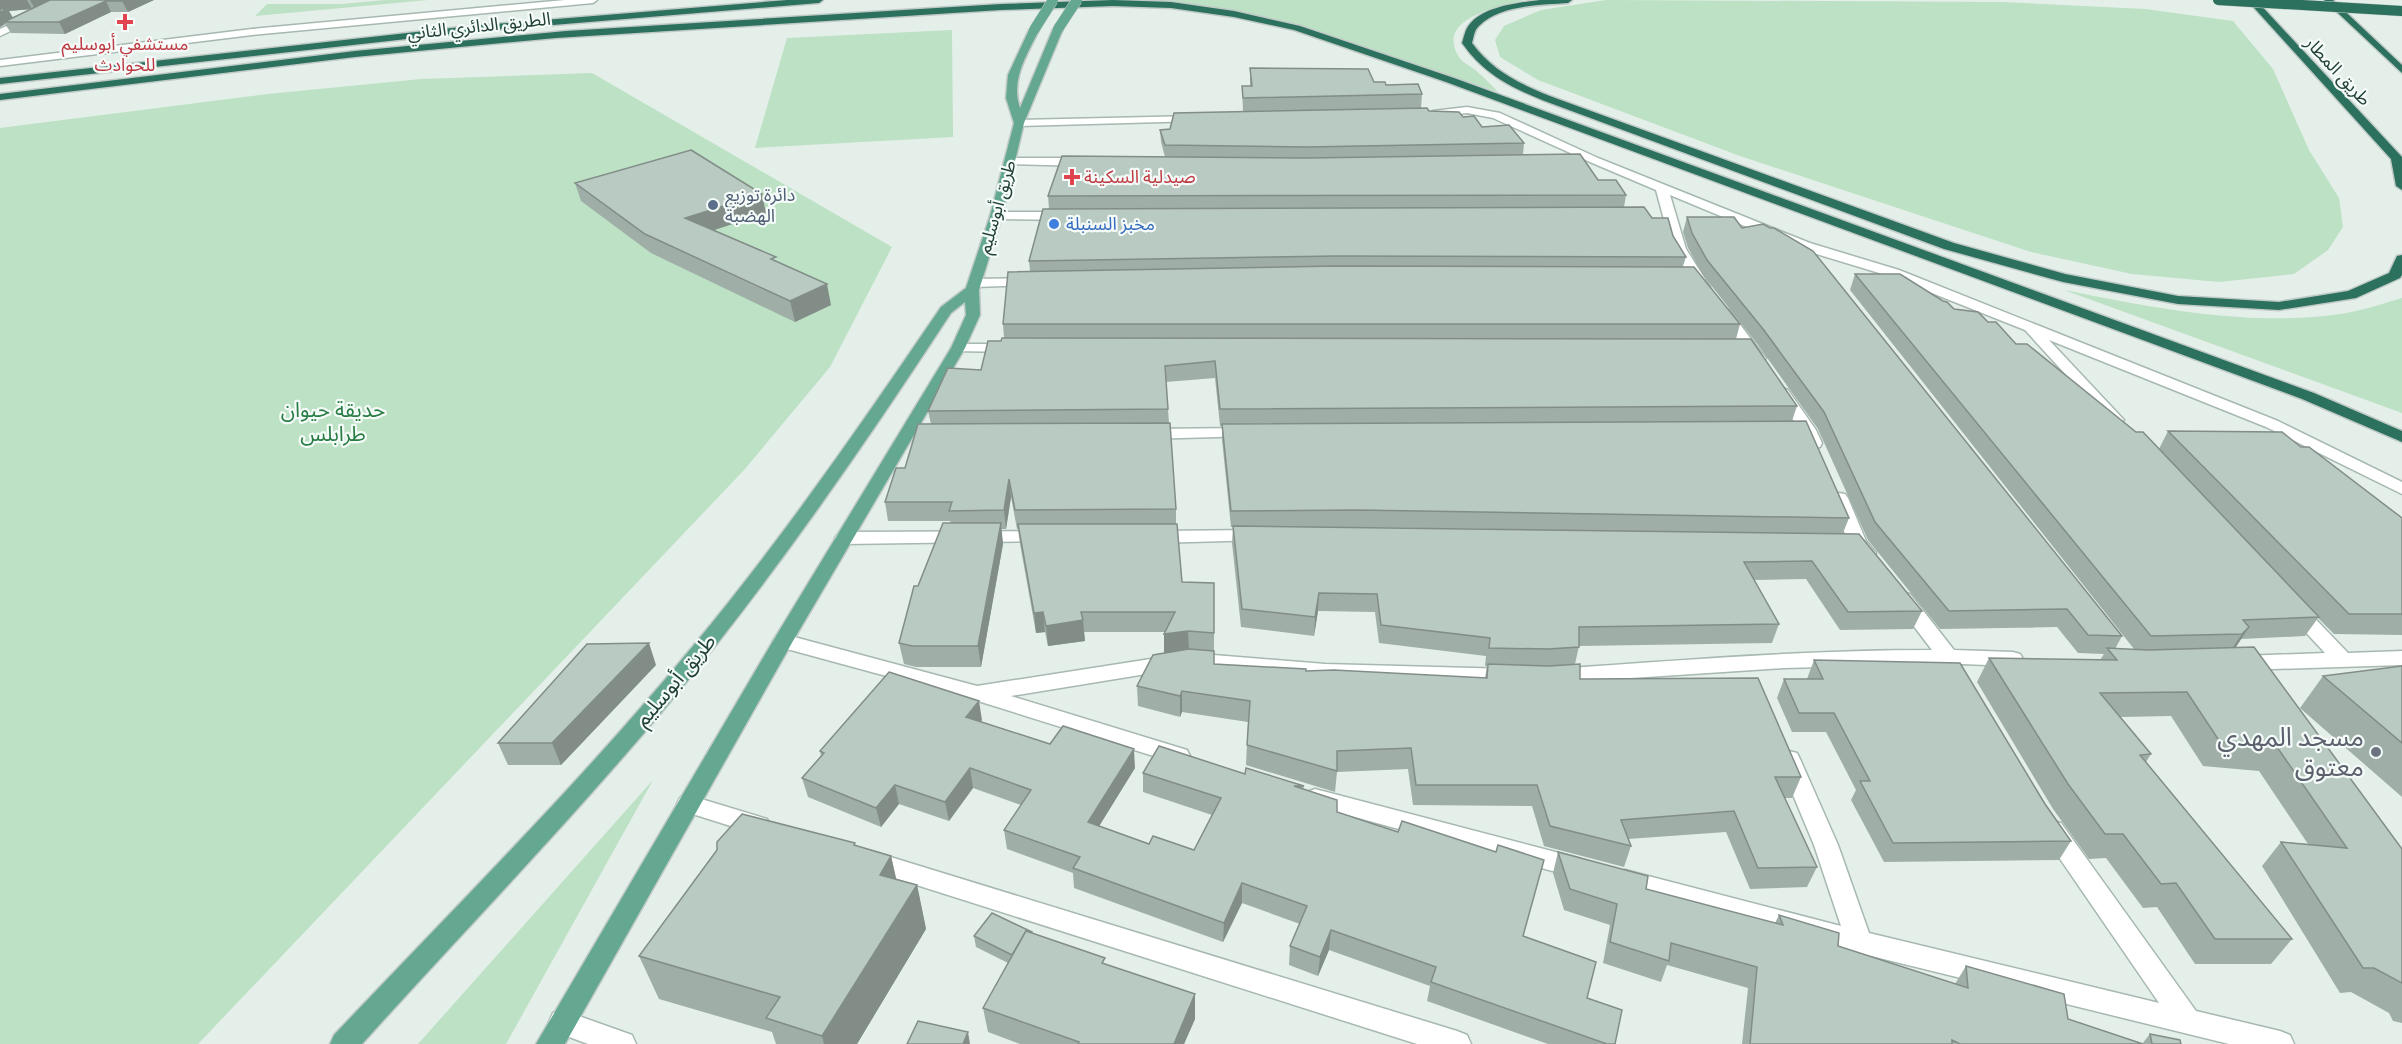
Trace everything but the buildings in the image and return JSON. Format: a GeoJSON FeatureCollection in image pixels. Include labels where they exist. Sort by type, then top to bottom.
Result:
{"type":"FeatureCollection","features":[{"type":"Feature","properties":{"kind":"highway","name":"الطريق الدائري الثاني"},"geometry":{"type":"LineString","coordinates":[[0,81],[470,29],[819,0]]}},
{"type":"Feature","properties":{"kind":"highway","name":"الطريق الدائري الثاني"},"geometry":{"type":"LineString","coordinates":[[0,97],[356,54],[963,0]]}},
{"type":"Feature","properties":{"kind":"highway"},"geometry":{"type":"LineString","coordinates":[[1568,0],[1519,6],[1489,14],[1472,26],[1467,43],[1479,61],[1507,82],[1710,160],[1949,246],[2063,278],[2178,300],[2279,306],[2351,295],[2395,275],[2402,259]]}},
{"type":"Feature","properties":{"kind":"highway"},"geometry":{"type":"LineString","coordinates":[[2218,0],[2402,11]]}},
{"type":"Feature","properties":{"kind":"highway","name":"طريق المطار"},"geometry":{"type":"LineString","coordinates":[[2251,0],[2400,161]]}},
{"type":"Feature","properties":{"kind":"highway","name":"طريق المطار"},"geometry":{"type":"LineString","coordinates":[[2328,0],[2402,69]]}},
{"type":"Feature","properties":{"kind":"highway"},"geometry":{"type":"LineString","coordinates":[[555,35],[1071,4],[1170,5],[1234,14],[1297,28],[1473,88],[2308,396],[2402,437]]}},
{"type":"Feature","properties":{"kind":"highway"},"geometry":{"type":"LineString","coordinates":[[2400,161],[2402,186]]}},
{"type":"Feature","properties":{"kind":"main road","name":"طريق أبوسليم"},"geometry":{"type":"LineString","coordinates":[[1019,123],[1011,98],[1014,75],[1034,30],[1053,0]]}},
{"type":"Feature","properties":{"kind":"main road","name":"طريق أبوسليم"},"geometry":{"type":"LineString","coordinates":[[556,1033],[844,538],[914,435],[958,348],[973,315],[974,286],[996,216],[1027,99],[1058,29],[1077,0]]}},
{"type":"Feature","properties":{"kind":"main road","name":"طريق أبوسليم"},"geometry":{"type":"LineString","coordinates":[[345,1044],[572,801],[700,652],[794,532],[946,310],[974,286]]}},
{"type":"Feature","properties":{"kind":"street"},"geometry":{"type":"LineString","coordinates":[[0,33],[72,0]]}},
{"type":"Feature","properties":{"kind":"street"},"geometry":{"type":"LineString","coordinates":[[0,63],[252,32],[593,0]]}},
{"type":"Feature","properties":{"kind":"street"},"geometry":{"type":"LineString","coordinates":[[11,15],[43,13]]}},
{"type":"Feature","properties":{"kind":"street"},"geometry":{"type":"LineString","coordinates":[[1424,114],[1448,114],[1467,110],[1486,112],[1662,189],[1805,246],[1894,273],[2272,424],[2402,489]]}},
{"type":"Feature","properties":{"kind":"street"},"geometry":{"type":"LineString","coordinates":[[1019,123],[1210,119]]}},
{"type":"Feature","properties":{"kind":"street"},"geometry":{"type":"LineString","coordinates":[[1559,161],[1594,160]]}},
{"type":"Feature","properties":{"kind":"street"},"geometry":{"type":"LineString","coordinates":[[1010,162],[1093,162]]}},
{"type":"Feature","properties":{"kind":"street"},"geometry":{"type":"LineString","coordinates":[[1662,189],[1663,214],[1689,277],[1751,348],[1808,430],[1822,460]]}},
{"type":"Feature","properties":{"kind":"street"},"geometry":{"type":"LineString","coordinates":[[996,216],[1079,216]]}},
{"type":"Feature","properties":{"kind":"street"},"geometry":{"type":"LineString","coordinates":[[1805,246],[1819,264]]}},
{"type":"Feature","properties":{"kind":"street"},"geometry":{"type":"LineString","coordinates":[[974,286],[1045,282]]}},
{"type":"Feature","properties":{"kind":"street"},"geometry":{"type":"LineString","coordinates":[[2028,327],[2125,430]]}},
{"type":"Feature","properties":{"kind":"street"},"geometry":{"type":"LineString","coordinates":[[958,348],[1029,348]]}},
{"type":"Feature","properties":{"kind":"street"},"geometry":{"type":"LineString","coordinates":[[1727,349],[1751,348]]}},
{"type":"Feature","properties":{"kind":"street"},"geometry":{"type":"LineString","coordinates":[[1785,430],[1808,430]]}},
{"type":"Feature","properties":{"kind":"street"},"geometry":{"type":"LineString","coordinates":[[1133,434],[1263,433]]}},
{"type":"Feature","properties":{"kind":"street"},"geometry":{"type":"LineString","coordinates":[[1831,481],[1858,543],[1879,569]]}},
{"type":"Feature","properties":{"kind":"street"},"geometry":{"type":"LineString","coordinates":[[1141,537],[1272,536]]}},
{"type":"Feature","properties":{"kind":"street"},"geometry":{"type":"LineString","coordinates":[[844,538],[1058,537]]}},
{"type":"Feature","properties":{"kind":"street"},"geometry":{"type":"LineString","coordinates":[[1834,542],[1858,543]]}},
{"type":"Feature","properties":{"kind":"street"},"geometry":{"type":"LineString","coordinates":[[1893,586],[1948,656],[1960,676]]}},
{"type":"Feature","properties":{"kind":"street"},"geometry":{"type":"LineString","coordinates":[[2287,601],[2344,661]]}},
{"type":"Feature","properties":{"kind":"street"},"geometry":{"type":"LineString","coordinates":[[783,641],[977,694],[1205,764]]}},
{"type":"Feature","properties":{"kind":"street"},"geometry":{"type":"LineString","coordinates":[[977,694],[1189,660],[1325,671],[1544,677],[1749,663],[1948,656],[2029,660]]}},
{"type":"Feature","properties":{"kind":"street"},"geometry":{"type":"LineString","coordinates":[[2227,663],[2402,658]]}},
{"type":"Feature","properties":{"kind":"street"},"geometry":{"type":"LineString","coordinates":[[1749,663],[1757,685]]}},
{"type":"Feature","properties":{"kind":"street"},"geometry":{"type":"LineString","coordinates":[[1779,735],[1826,845],[1859,942]]}},
{"type":"Feature","properties":{"kind":"street"},"geometry":{"type":"LineString","coordinates":[[1296,792],[1859,942],[2280,1044]]}},
{"type":"Feature","properties":{"kind":"street"},"geometry":{"type":"LineString","coordinates":[[688,804],[778,832]]}},
{"type":"Feature","properties":{"kind":"street"},"geometry":{"type":"LineString","coordinates":[[2043,816],[2188,1022]]}},
{"type":"Feature","properties":{"kind":"street"},"geometry":{"type":"LineString","coordinates":[[846,854],[1457,1044]]}},
{"type":"Feature","properties":{"kind":"street"},"geometry":{"type":"LineString","coordinates":[[556,1033],[622,1044]]}},
{"type":"Feature","properties":{"kind":"green space"},"geometry":{"type":"Polygon","coordinates":[[[386,0],[428,0],[255,16],[267,4],[341,4],[386,0]]]}},
{"type":"Feature","properties":{"kind":"green space"},"geometry":{"type":"Polygon","coordinates":[[[1129,0],[1525,0],[1487,10],[1463,23],[1455,32],[1454,44],[1459,57],[1498,92],[1306,27],[1251,14],[1129,0]]]}},
{"type":"Feature","properties":{"kind":"green space"},"geometry":{"type":"Polygon","coordinates":[[[1606,0],[2002,2],[2145,9],[2233,21],[2273,69],[2309,150],[2339,198],[2343,227],[2328,250],[2294,274],[2219,282],[2132,274],[2031,252],[1740,156],[1538,80],[1500,57],[1495,40],[1504,26],[1541,10],[1606,0]]]}},
{"type":"Feature","properties":{"kind":"green space"},"geometry":{"type":"Polygon","coordinates":[[[952,30],[953,137],[755,148],[787,38],[952,30]]]}},
{"type":"Feature","properties":{"kind":"green space","name":"حديقة حيوان طرابلس"},"geometry":{"type":"Polygon","coordinates":[[[592,73],[892,247],[830,367],[745,469],[198,1044],[0,1044],[0,128],[268,94],[421,79],[592,73]]]}},
{"type":"Feature","properties":{"kind":"green space"},"geometry":{"type":"Polygon","coordinates":[[[2064,290],[2201,314],[2271,318],[2340,314],[2402,298],[2402,413],[2064,290]]]}},
{"type":"Feature","properties":{"kind":"green space"},"geometry":{"type":"Polygon","coordinates":[[[653,780],[506,1044],[418,1044],[653,780]]]}},
{"type":"Feature","properties":{"kind":"place","name":"مستشفي أبوسليم للحوادث"},"geometry":{"type":"Point","coordinates":[125,22]}},
{"type":"Feature","properties":{"kind":"place","name":"صيدلية السكينة"},"geometry":{"type":"Point","coordinates":[1072,177]}},
{"type":"Feature","properties":{"kind":"place","name":"دائرة توزيع الهضبة"},"geometry":{"type":"Point","coordinates":[713,205]}},
{"type":"Feature","properties":{"kind":"place","name":"مخبز السنبلة"},"geometry":{"type":"Point","coordinates":[1054,224]}},
{"type":"Feature","properties":{"kind":"place","name":"مسجد المهدي معتوق"},"geometry":{"type":"Point","coordinates":[2376,752]}}]}
